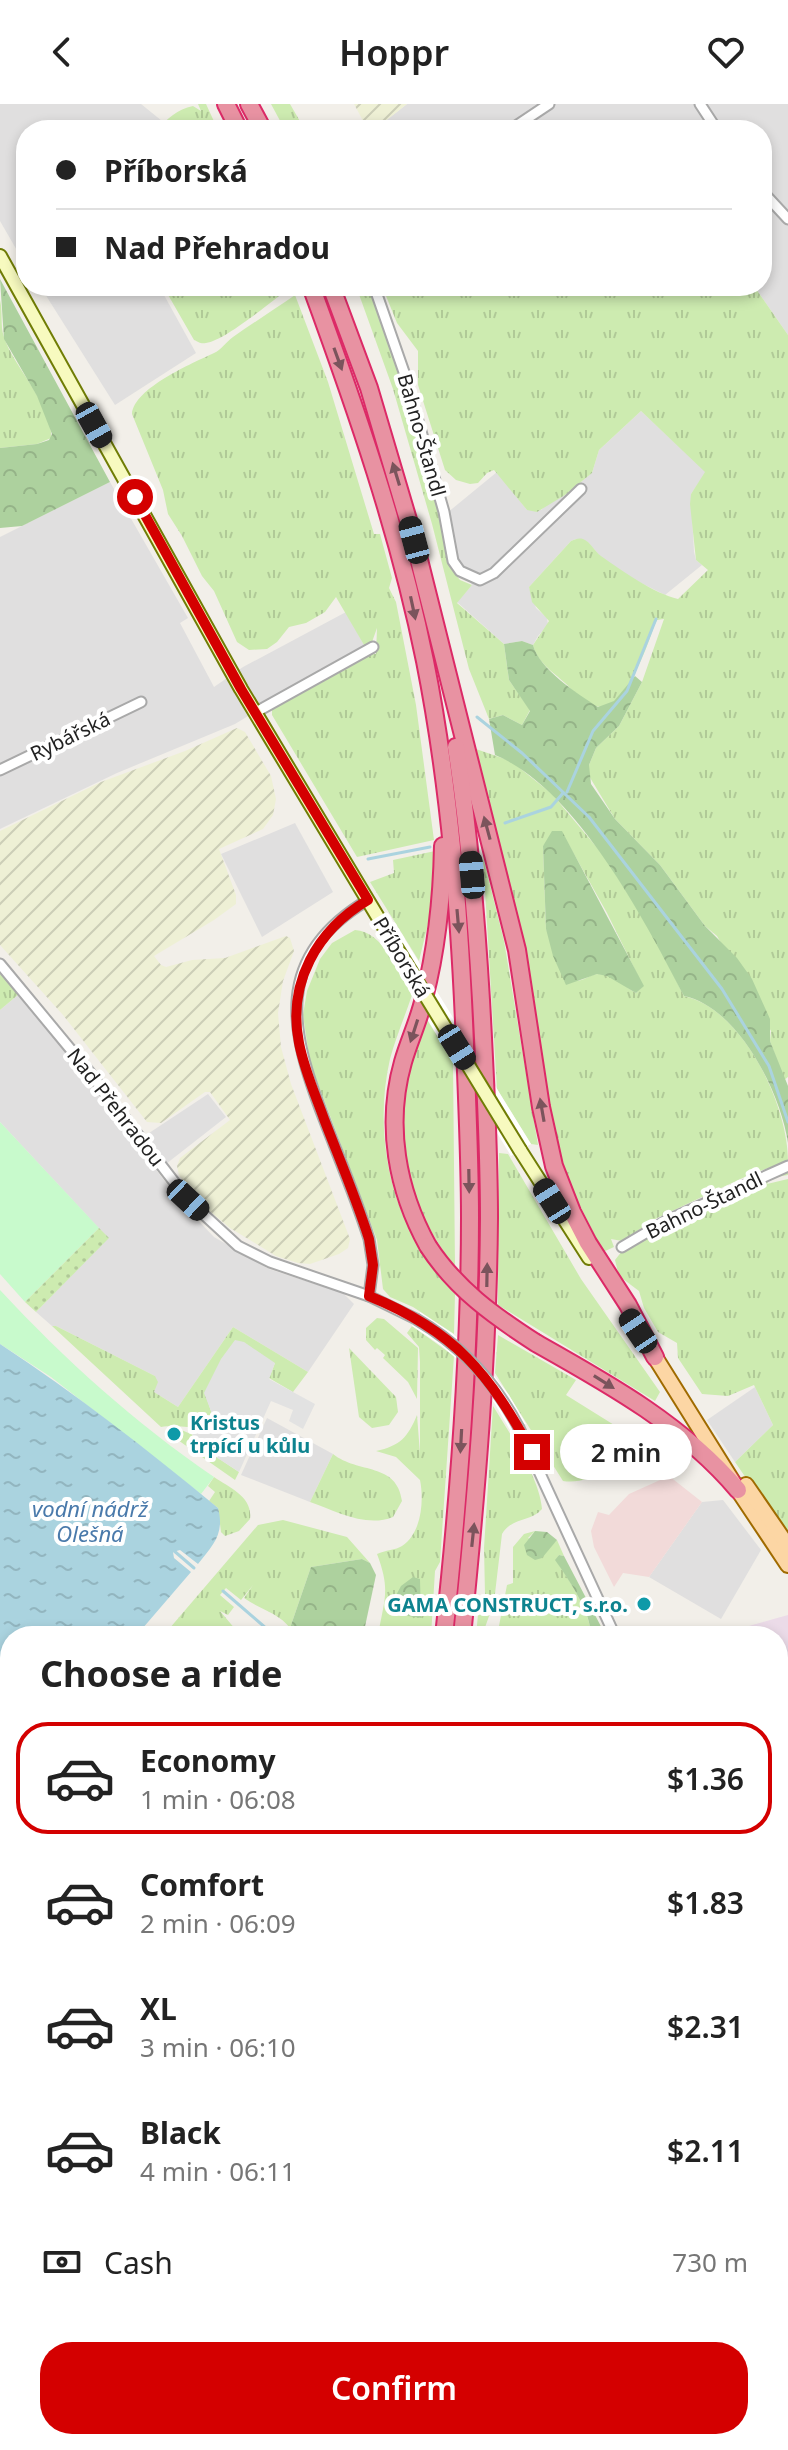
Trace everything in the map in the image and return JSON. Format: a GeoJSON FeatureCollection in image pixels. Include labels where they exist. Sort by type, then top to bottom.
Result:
{"type":"FeatureCollection","features":[{"type":"Feature","properties":{"kind":"highway"},"geometry":{"type":"LineString","coordinates":[[315,296],[388,510],[411,595],[437,732],[460,937],[470,1218],[457,1512],[445,1626]]}},
{"type":"Feature","properties":{"kind":"highway"},"geometry":{"type":"LineString","coordinates":[[335,296],[369,388],[397,479],[517,950],[541,1107],[554,1166],[588,1243],[628,1305],[655,1357]]}},
{"type":"Feature","properties":{"kind":"highway"},"geometry":{"type":"LineString","coordinates":[[435,631],[469,845],[487,1134],[486,1326],[475,1513],[463,1626]]}},
{"type":"Feature","properties":{"kind":"highway"},"geometry":{"type":"LineString","coordinates":[[437,732],[443,828],[438,927],[424,1001],[398,1082],[395,1120],[397,1158],[405,1195],[428,1246],[464,1291],[536,1343],[598,1378],[677,1431],[709,1458],[738,1490]]}},
{"type":"Feature","properties":{"kind":"main road","name":"Příborská"},"geometry":{"type":"LineString","coordinates":[[0,256],[16,284]]}},
{"type":"Feature","properties":{"kind":"main road","name":"Příborská"},"geometry":{"type":"LineString","coordinates":[[22,296],[256,712],[520,1150],[655,1357],[788,1546]]}},
{"type":"Feature","properties":{"kind":"main road","name":"Příborská"},"geometry":{"type":"LineString","coordinates":[[655,1357],[788,1565]]}},
{"type":"Feature","properties":{"kind":"street"},"geometry":{"type":"LineString","coordinates":[[525,120],[549,104]]}},
{"type":"Feature","properties":{"kind":"street"},"geometry":{"type":"LineString","coordinates":[[772,202],[788,219]]}},
{"type":"Feature","properties":{"kind":"street","name":"Bahno-Štandl"},"geometry":{"type":"LineString","coordinates":[[377,296],[405,375],[444,512],[453,561],[460,571],[480,580],[494,573],[581,489]]}},
{"type":"Feature","properties":{"kind":"street"},"geometry":{"type":"LineString","coordinates":[[256,712],[373,647]]}},
{"type":"Feature","properties":{"kind":"street","name":"Rybářská"},"geometry":{"type":"LineString","coordinates":[[0,770],[141,702]]}},
{"type":"Feature","properties":{"kind":"street"},"geometry":{"type":"LineString","coordinates":[[368,900],[339,920],[309,959],[301,981],[296,1016],[304,1063],[369,1239],[373,1265],[369,1296]]}},
{"type":"Feature","properties":{"kind":"street","name":"Nad Přehradou"},"geometry":{"type":"LineString","coordinates":[[0,964],[73,1051],[188,1200],[238,1246],[270,1262],[369,1296],[416,1319],[447,1339],[475,1364],[503,1400],[519,1428],[610,1626]]}},
{"type":"Feature","properties":{"kind":"street","name":"Bahno-Štandl"},"geometry":{"type":"LineString","coordinates":[[622,1247],[666,1221],[788,1166]]}},
{"type":"Feature","properties":{"kind":"shaded area"},"geometry":{"type":"Polygon","coordinates":[[[0,104],[141,104],[161,120],[16,120],[16,249],[0,221],[0,104]]]}},
{"type":"Feature","properties":{"kind":"shaded area"},"geometry":{"type":"Polygon","coordinates":[[[407,104],[788,104],[788,335],[761,296],[772,296],[772,120],[387,120],[407,104]]]}},
{"type":"Feature","properties":{"kind":"shaded area"},"geometry":{"type":"Polygon","coordinates":[[[46,296],[165,296],[196,353],[115,405],[46,296]]]}},
{"type":"Feature","properties":{"kind":"shaded area"},"geometry":{"type":"Polygon","coordinates":[[[641,411],[706,472],[691,494],[694,552],[696,560],[702,565],[665,595],[627,576],[599,555],[588,542],[576,539],[529,587],[536,608],[547,618],[548,625],[533,645],[522,641],[504,644],[457,602],[472,585],[460,563],[447,513],[497,472],[527,510],[541,510],[592,473],[599,450],[641,411]]]}},
{"type":"Feature","properties":{"kind":"shaded area"},"geometry":{"type":"Polygon","coordinates":[[[110,482],[188,618],[180,623],[214,687],[243,667],[346,612],[364,645],[235,724],[117,773],[0,829],[0,537],[110,482]]]}},
{"type":"Feature","properties":{"kind":"shaded area"},"geometry":{"type":"Polygon","coordinates":[[[295,823],[333,892],[262,937],[221,854],[295,823]]]}},
{"type":"Feature","properties":{"kind":"shaded area"},"geometry":{"type":"Polygon","coordinates":[[[19,994],[137,1141],[208,1094],[226,1117],[157,1171],[184,1206],[214,1237],[269,1269],[343,1293],[354,1304],[308,1372],[233,1327],[178,1407],[154,1392],[155,1376],[52,1326],[36,1312],[108,1238],[0,1122],[0,1010],[19,994]]]}},
{"type":"Feature","properties":{"kind":"shaded area"},"geometry":{"type":"Polygon","coordinates":[[[235,1340],[244,1342],[275,1363],[269,1379],[315,1404],[303,1429],[289,1421],[293,1410],[271,1401],[239,1472],[190,1440],[196,1429],[211,1424],[211,1411],[204,1393],[221,1359],[235,1340]]]}},
{"type":"Feature","properties":{"kind":"shaded area"},"geometry":{"type":"Polygon","coordinates":[[[755,1387],[773,1425],[735,1462],[707,1420],[755,1387]]]}},
{"type":"Feature","properties":{"kind":"shaded area"},"geometry":{"type":"Polygon","coordinates":[[[267,1418],[333,1454],[310,1502],[241,1475],[267,1418]]]}},
{"type":"Feature","properties":{"kind":"shaded area"},"geometry":{"type":"Polygon","coordinates":[[[669,1476],[702,1502],[649,1577],[623,1573],[614,1587],[594,1547],[591,1531],[598,1512],[609,1515],[629,1494],[669,1476]]]}},
{"type":"Feature","properties":{"kind":"shaded area"},"geometry":{"type":"Polygon","coordinates":[[[723,1500],[761,1550],[721,1619],[649,1577],[702,1502],[723,1500]]]}},
{"type":"Feature","properties":{"kind":"shaded area"},"geometry":{"type":"Polygon","coordinates":[[[788,1615],[788,1626],[749,1626],[788,1615]]]}},
{"type":"Feature","properties":{"kind":"green space"},"geometry":{"type":"Polygon","coordinates":[[[198,104],[206,104],[213,120],[167,120],[182,109],[193,106],[201,111],[198,104]]]}},
{"type":"Feature","properties":{"kind":"green space"},"geometry":{"type":"Polygon","coordinates":[[[271,104],[290,104],[299,120],[280,120],[271,104]]]}},
{"type":"Feature","properties":{"kind":"green space"},"geometry":{"type":"Polygon","coordinates":[[[354,104],[407,104],[387,120],[363,120],[354,104]]]}},
{"type":"Feature","properties":{"kind":"green space"},"geometry":{"type":"Polygon","coordinates":[[[0,279],[110,482],[22,526],[0,528],[0,448],[37,444],[49,440],[52,434],[37,396],[4,339],[0,279]]]}},
{"type":"Feature","properties":{"kind":"green space"},"geometry":{"type":"Polygon","coordinates":[[[169,296],[279,296],[214,341],[202,343],[194,340],[169,296]]]}},
{"type":"Feature","properties":{"kind":"green space"},"geometry":{"type":"Polygon","coordinates":[[[295,296],[328,382],[374,534],[380,534],[392,578],[389,588],[396,602],[416,705],[434,840],[357,857],[272,715],[272,708],[370,653],[376,654],[377,628],[372,642],[364,645],[336,597],[325,612],[306,623],[289,627],[267,649],[249,650],[237,642],[214,591],[202,576],[168,514],[163,490],[132,414],[135,404],[153,386],[217,352],[233,337],[295,296]]]}},
{"type":"Feature","properties":{"kind":"green space"},"geometry":{"type":"Polygon","coordinates":[[[360,296],[375,296],[407,393],[444,528],[452,570],[460,580],[472,585],[457,603],[504,644],[509,680],[530,710],[522,725],[503,715],[489,719],[469,669],[393,389],[360,296]]]}},
{"type":"Feature","properties":{"kind":"green space"},"geometry":{"type":"Polygon","coordinates":[[[386,296],[761,296],[788,335],[788,1077],[784,1080],[770,1041],[771,1031],[717,936],[705,926],[660,865],[615,819],[589,776],[589,765],[596,748],[619,726],[642,682],[664,619],[657,620],[627,686],[619,697],[601,707],[582,698],[551,671],[538,657],[533,645],[549,621],[532,602],[529,587],[571,541],[586,540],[601,556],[628,574],[678,599],[708,570],[696,560],[690,504],[691,494],[705,472],[641,411],[599,450],[592,473],[537,512],[527,510],[494,470],[478,483],[456,480],[445,470],[418,385],[418,351],[397,323],[386,296]]]}},
{"type":"Feature","properties":{"kind":"green space"},"geometry":{"type":"Polygon","coordinates":[[[0,300],[4,337],[40,400],[50,426],[51,438],[37,444],[0,448],[0,300]]]}},
{"type":"Feature","properties":{"kind":"green space"},"geometry":{"type":"Polygon","coordinates":[[[522,641],[533,645],[543,663],[560,680],[598,707],[614,701],[635,676],[642,682],[619,726],[596,748],[589,765],[591,784],[615,819],[660,865],[705,926],[737,958],[752,979],[770,1019],[770,1041],[788,1086],[788,1143],[784,1123],[766,1077],[739,1034],[704,1003],[684,996],[628,895],[580,826],[553,796],[525,772],[495,755],[489,719],[503,715],[522,725],[530,711],[509,680],[504,644],[522,641]]]}},
{"type":"Feature","properties":{"kind":"green space"},"geometry":{"type":"Polygon","coordinates":[[[237,728],[245,732],[271,776],[276,799],[273,815],[263,829],[219,849],[236,895],[236,904],[154,956],[166,967],[192,960],[225,958],[286,936],[290,938],[294,951],[283,981],[278,1013],[281,1047],[291,1084],[350,1239],[348,1248],[339,1254],[310,1264],[276,1256],[230,1228],[201,1204],[179,1175],[177,1166],[180,1158],[230,1120],[210,1092],[205,1092],[161,1123],[147,1122],[63,1015],[0,945],[0,831],[101,782],[237,728]]]}},
{"type":"Feature","properties":{"kind":"green space"},"geometry":{"type":"Polygon","coordinates":[[[476,749],[511,761],[552,794],[604,856],[649,927],[684,996],[705,1005],[725,1019],[743,1039],[771,1088],[786,1138],[788,1161],[749,1175],[655,1219],[622,1241],[611,1239],[614,1247],[603,1252],[570,1186],[557,1148],[529,972],[476,749]],[[561,831],[543,846],[546,929],[574,981],[604,975],[636,993],[643,986],[561,831]]]}},
{"type":"Feature","properties":{"kind":"green space"},"geometry":{"type":"Polygon","coordinates":[[[552,831],[562,831],[644,986],[636,993],[607,976],[597,974],[566,985],[553,956],[546,929],[543,846],[552,831]]]}},
{"type":"Feature","properties":{"kind":"green space"},"geometry":{"type":"Polygon","coordinates":[[[435,851],[435,895],[419,961],[370,882],[394,873],[393,860],[435,851]]]}},
{"type":"Feature","properties":{"kind":"green space"},"geometry":{"type":"Polygon","coordinates":[[[483,857],[504,941],[538,1145],[531,1144],[497,1089],[483,857]]]}},
{"type":"Feature","properties":{"kind":"green space"},"geometry":{"type":"Polygon","coordinates":[[[355,930],[374,937],[382,945],[412,995],[390,1059],[385,1090],[386,1154],[403,1215],[417,1244],[455,1294],[454,1334],[413,1307],[390,1297],[383,1289],[377,1240],[310,1063],[303,1015],[307,991],[320,959],[332,943],[355,930]]]}},
{"type":"Feature","properties":{"kind":"green space"},"geometry":{"type":"Polygon","coordinates":[[[0,974],[19,994],[0,1010],[0,974]]]}},
{"type":"Feature","properties":{"kind":"green space"},"geometry":{"type":"Polygon","coordinates":[[[423,1013],[453,1062],[455,1267],[426,1222],[408,1172],[403,1146],[402,1092],[408,1059],[423,1013]]]}},
{"type":"Feature","properties":{"kind":"green space"},"geometry":{"type":"Polygon","coordinates":[[[0,1122],[99,1228],[25,1302],[0,1274],[0,1122]]]}},
{"type":"Feature","properties":{"kind":"green space"},"geometry":{"type":"Polygon","coordinates":[[[499,1153],[508,1154],[581,1279],[660,1392],[655,1401],[498,1305],[499,1153]]]}},
{"type":"Feature","properties":{"kind":"green space"},"geometry":{"type":"Polygon","coordinates":[[[788,1169],[788,1175],[771,1178],[767,1184],[788,1179],[788,1539],[735,1462],[773,1425],[754,1385],[728,1396],[702,1394],[678,1358],[677,1343],[658,1332],[644,1308],[639,1291],[619,1276],[615,1260],[622,1251],[687,1214],[788,1169]]]}},
{"type":"Feature","properties":{"kind":"green space"},"geometry":{"type":"Polygon","coordinates":[[[99,1228],[109,1238],[36,1312],[25,1302],[99,1228]]]}},
{"type":"Feature","properties":{"kind":"green space"},"geometry":{"type":"Polygon","coordinates":[[[0,1290],[102,1390],[156,1435],[214,1477],[201,1494],[51,1377],[0,1344],[0,1290]]]}},
{"type":"Feature","properties":{"kind":"green space"},"geometry":{"type":"Polygon","coordinates":[[[377,1318],[384,1319],[418,1348],[417,1399],[408,1382],[383,1358],[385,1355],[366,1340],[366,1328],[377,1318]]]}},
{"type":"Feature","properties":{"kind":"green space"},"geometry":{"type":"Polygon","coordinates":[[[52,1326],[155,1376],[158,1382],[154,1392],[178,1407],[233,1327],[308,1372],[293,1392],[269,1378],[275,1363],[205,1393],[211,1411],[211,1424],[161,1427],[52,1326]]]}},
{"type":"Feature","properties":{"kind":"green space"},"geometry":{"type":"Polygon","coordinates":[[[412,1326],[454,1356],[440,1562],[435,1571],[432,1626],[380,1626],[385,1586],[377,1554],[400,1547],[409,1540],[418,1525],[422,1497],[420,1480],[396,1457],[376,1451],[402,1439],[417,1415],[420,1454],[419,1347],[407,1333],[412,1326]]]}},
{"type":"Feature","properties":{"kind":"green space"},"geometry":{"type":"Polygon","coordinates":[[[498,1335],[576,1380],[566,1395],[627,1433],[635,1450],[592,1477],[563,1481],[495,1373],[498,1335]]]}},
{"type":"Feature","properties":{"kind":"green space"},"geometry":{"type":"Polygon","coordinates":[[[349,1348],[396,1397],[398,1412],[389,1425],[372,1428],[359,1417],[349,1348]]]}},
{"type":"Feature","properties":{"kind":"green space"},"geometry":{"type":"Polygon","coordinates":[[[493,1406],[530,1470],[542,1509],[511,1525],[502,1534],[494,1602],[486,1626],[477,1626],[479,1603],[485,1594],[484,1548],[493,1406]]]}},
{"type":"Feature","properties":{"kind":"green space"},"geometry":{"type":"Polygon","coordinates":[[[177,1428],[193,1435],[191,1440],[239,1472],[235,1480],[165,1431],[177,1428]]]}},
{"type":"Feature","properties":{"kind":"green space"},"geometry":{"type":"Polygon","coordinates":[[[333,1454],[393,1480],[402,1501],[393,1517],[372,1521],[310,1502],[333,1454]]]}},
{"type":"Feature","properties":{"kind":"green space"},"geometry":{"type":"Polygon","coordinates":[[[214,1477],[239,1494],[250,1511],[250,1519],[239,1531],[225,1536],[221,1532],[218,1508],[209,1501],[215,1492],[208,1486],[214,1477]]]}},
{"type":"Feature","properties":{"kind":"green space"},"geometry":{"type":"Polygon","coordinates":[[[283,1520],[347,1537],[370,1563],[362,1559],[311,1567],[291,1626],[244,1598],[253,1585],[241,1600],[226,1588],[220,1595],[234,1607],[228,1615],[220,1611],[233,1626],[172,1626],[258,1525],[283,1520]]]}},
{"type":"Feature","properties":{"kind":"green space"},"geometry":{"type":"Polygon","coordinates":[[[535,1531],[528,1538],[549,1547],[557,1540],[564,1556],[559,1555],[556,1560],[573,1586],[590,1626],[499,1626],[507,1585],[513,1583],[513,1547],[524,1534],[535,1531]]]}},
{"type":"Feature","properties":{"kind":"green space"},"geometry":{"type":"Polygon","coordinates":[[[535,1531],[547,1532],[557,1540],[542,1558],[535,1560],[527,1555],[524,1545],[535,1531]]]}},
{"type":"Feature","properties":{"kind":"green space"},"geometry":{"type":"Polygon","coordinates":[[[559,1555],[564,1556],[601,1626],[590,1626],[584,1608],[555,1560],[559,1555]]]}},
{"type":"Feature","properties":{"kind":"green space"},"geometry":{"type":"Polygon","coordinates":[[[362,1559],[370,1563],[376,1575],[365,1626],[291,1626],[311,1567],[362,1559]]]}},
{"type":"Feature","properties":{"kind":"green space"},"geometry":{"type":"Polygon","coordinates":[[[413,1577],[420,1579],[421,1618],[408,1616],[393,1601],[401,1586],[413,1577]]]}},
{"type":"Feature","properties":{"kind":"water","name":"vodní nádrž Olešná"},"geometry":{"type":"Polygon","coordinates":[[[0,1344],[111,1423],[218,1508],[220,1525],[216,1539],[198,1564],[180,1550],[173,1552],[174,1558],[191,1572],[145,1626],[0,1626],[0,1344]]]}},
{"type":"Feature","properties":{"kind":"pier"},"geometry":{"type":"Polygon","coordinates":[[[404,938],[531,1144],[511,1156],[385,950],[404,938]]]}},
{"type":"Feature","properties":{"kind":"pier"},"geometry":{"type":"Polygon","coordinates":[[[420,1312],[452,1333],[481,1359],[509,1395],[526,1424],[511,1432],[495,1404],[469,1370],[442,1346],[412,1326],[420,1312]]]}},
{"type":"Feature","properties":{"kind":"waterway"},"geometry":{"type":"LineString","coordinates":[[567,792],[593,731],[627,691],[656,619]]}},
{"type":"Feature","properties":{"kind":"waterway"},"geometry":{"type":"LineString","coordinates":[[477,717],[522,753],[589,817],[722,989],[769,1066],[788,1122]]}},
{"type":"Feature","properties":{"kind":"waterway"},"geometry":{"type":"LineString","coordinates":[[505,823],[551,807],[563,793]]}},
{"type":"Feature","properties":{"kind":"waterway"},"geometry":{"type":"LineString","coordinates":[[368,859],[430,847]]}},
{"type":"Feature","properties":{"kind":"waterway"},"geometry":{"type":"LineString","coordinates":[[173,1550],[194,1568]]}},
{"type":"Feature","properties":{"kind":"waterway"},"geometry":{"type":"LineString","coordinates":[[223,1591],[263,1626]]}},
{"type":"Feature","properties":{"kind":"place","name":"Kristus trpící u kůlu"},"geometry":{"type":"Point","coordinates":[174,1434]}},
{"type":"Feature","properties":{"kind":"place","name":"GAMA CONSTRUCT, s.r.o."},"geometry":{"type":"Point","coordinates":[644,1604]}},
{"type":"Feature","properties":{"kind":"route"},"geometry":{"type":"LineString","coordinates":[[135,497],[241,689],[368,900],[339,920],[309,959],[301,981],[296,1016],[304,1063],[369,1239],[373,1265],[369,1296],[398,1308],[432,1328],[475,1364],[503,1400],[532,1452]]}}]}
